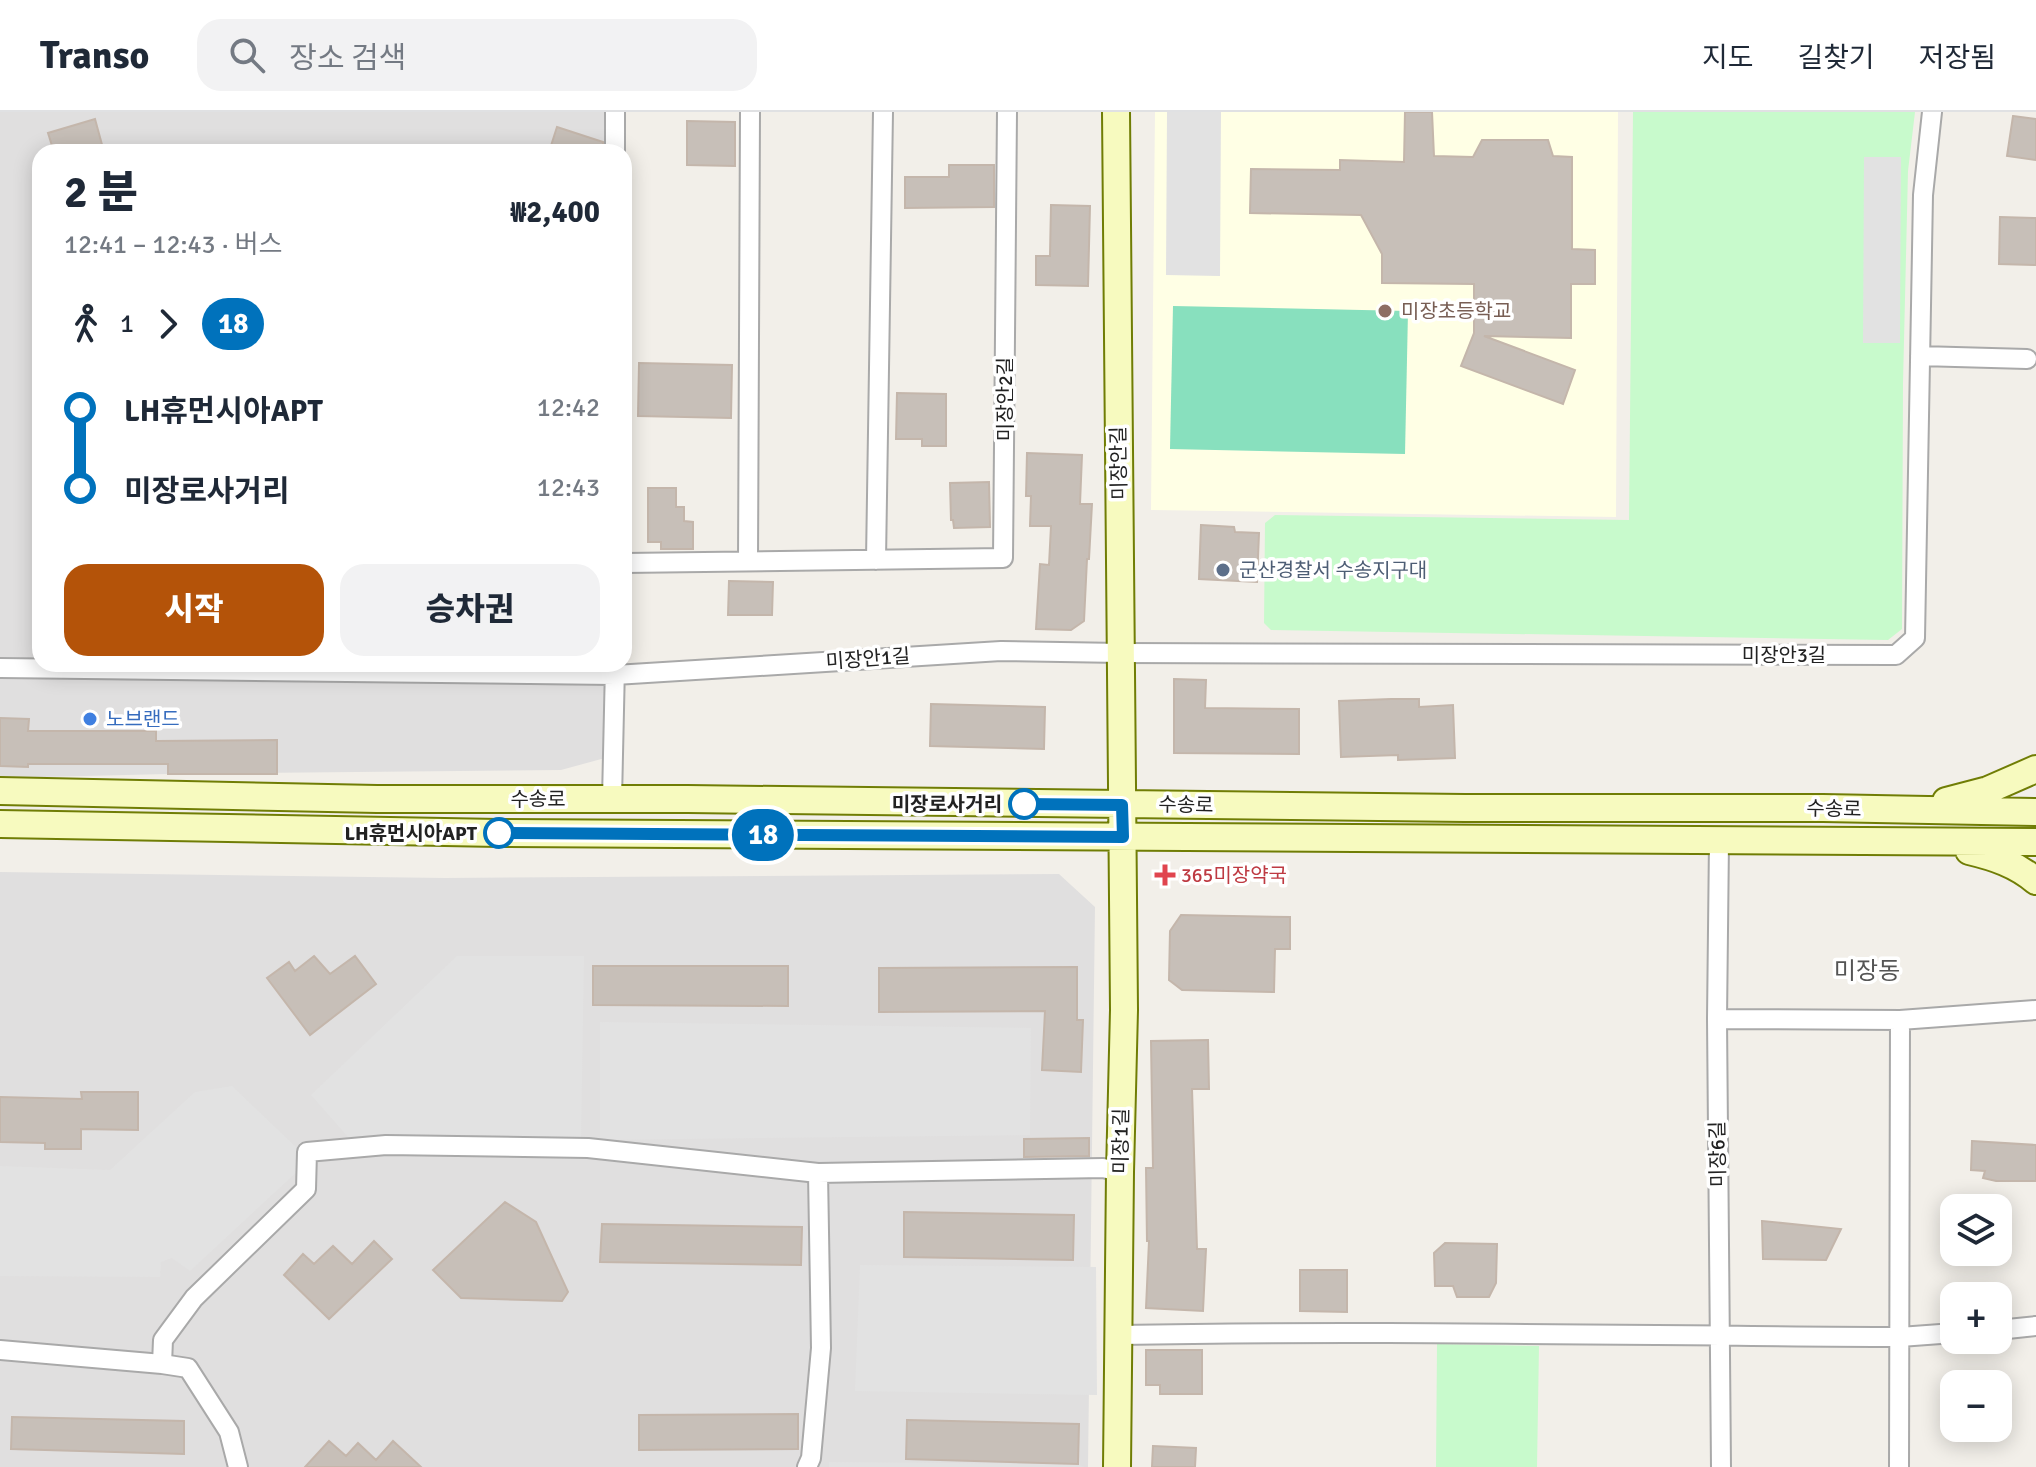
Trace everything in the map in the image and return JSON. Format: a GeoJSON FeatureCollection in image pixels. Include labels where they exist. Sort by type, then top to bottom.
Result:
{"type":"FeatureCollection","features":[{"type":"Feature","properties":{"kind":"street"},"geometry":{"type":"LineString","coordinates":[[615,112],[615,144]]}},
{"type":"Feature","properties":{"kind":"street"},"geometry":{"type":"LineString","coordinates":[[748,561],[750,112]]}},
{"type":"Feature","properties":{"kind":"street"},"geometry":{"type":"LineString","coordinates":[[876,560],[883,112]]}},
{"type":"Feature","properties":{"kind":"street","name":"미장안2길"},"geometry":{"type":"LineString","coordinates":[[632,563],[1003,558],[1007,112]]}},
{"type":"Feature","properties":{"kind":"street","name":"미장안길"},"geometry":{"type":"LineString","coordinates":[[1116,112],[1123,819]]}},
{"type":"Feature","properties":{"kind":"street","name":"미장안3길"},"geometry":{"type":"LineString","coordinates":[[1121,653],[1896,655],[1915,638],[1923,195],[1932,112]]}},
{"type":"Feature","properties":{"kind":"street"},"geometry":{"type":"LineString","coordinates":[[1920,356],[2033,359]]}},
{"type":"Feature","properties":{"kind":"street","name":"미장안1길"},"geometry":{"type":"LineString","coordinates":[[632,669],[1001,651],[1121,653]]}},
{"type":"Feature","properties":{"kind":"street","name":"미장안1길"},"geometry":{"type":"LineString","coordinates":[[0,668],[32,668]]}},
{"type":"Feature","properties":{"kind":"street"},"geometry":{"type":"LineString","coordinates":[[612,799],[615,672]]}},
{"type":"Feature","properties":{"kind":"street"},"geometry":{"type":"LineString","coordinates":[[1910,810],[1988,790],[2036,769]]}},
{"type":"Feature","properties":{"kind":"street","name":"수송로"},"geometry":{"type":"LineString","coordinates":[[0,791],[392,799],[612,799],[1719,841],[2036,842]]}},
{"type":"Feature","properties":{"kind":"street","name":"수송로"},"geometry":{"type":"LineString","coordinates":[[0,824],[499,833],[1123,819],[1910,810],[2036,812]]}},
{"type":"Feature","properties":{"kind":"street","name":"미장1길"},"geometry":{"type":"LineString","coordinates":[[1117,1467],[1124,1010],[1123,819]]}},
{"type":"Feature","properties":{"kind":"street","name":"미장6길"},"geometry":{"type":"LineString","coordinates":[[1719,841],[1717,1019],[1721,1467]]}},
{"type":"Feature","properties":{"kind":"street"},"geometry":{"type":"LineString","coordinates":[[1926,841],[1996,858],[2022,869],[2036,881]]}},
{"type":"Feature","properties":{"kind":"street"},"geometry":{"type":"LineString","coordinates":[[1717,1019],[1900,1020],[2036,1010]]}},
{"type":"Feature","properties":{"kind":"street"},"geometry":{"type":"LineString","coordinates":[[1899,1467],[1900,1020]]}},
{"type":"Feature","properties":{"kind":"street"},"geometry":{"type":"LineString","coordinates":[[162,1364],[163,1340],[194,1298],[306,1189],[307,1152],[386,1145],[588,1148],[818,1173],[1103,1168],[1120,1172]]}},
{"type":"Feature","properties":{"kind":"street"},"geometry":{"type":"LineString","coordinates":[[807,1467],[811,1458],[821,1348],[818,1173]]}},
{"type":"Feature","properties":{"kind":"street"},"geometry":{"type":"LineString","coordinates":[[2012,1329],[2036,1326]]}},
{"type":"Feature","properties":{"kind":"street"},"geometry":{"type":"LineString","coordinates":[[1119,1335],[1353,1332],[1900,1337],[1940,1334]]}},
{"type":"Feature","properties":{"kind":"street"},"geometry":{"type":"LineString","coordinates":[[0,1350],[188,1368],[229,1432],[238,1467]]}},
{"type":"Feature","properties":{"kind":"shaded area"},"geometry":{"type":"Polygon","coordinates":[[[0,112],[608,112],[608,144],[32,144],[32,672],[606,672],[605,758],[561,770],[0,778],[0,112]]]}},
{"type":"Feature","properties":{"kind":"shaded area","name":"미장초등학교"},"geometry":{"type":"Polygon","coordinates":[[[1155,112],[1618,112],[1616,517],[1151,510],[1155,112]]]}},
{"type":"Feature","properties":{"kind":"shaded area"},"geometry":{"type":"Polygon","coordinates":[[[1167,112],[1221,112],[1220,276],[1166,275],[1167,112]]]}},
{"type":"Feature","properties":{"kind":"shaded area"},"geometry":{"type":"Polygon","coordinates":[[[1864,157],[1901,157],[1900,343],[1863,343],[1864,157]]]}},
{"type":"Feature","properties":{"kind":"shaded area"},"geometry":{"type":"Polygon","coordinates":[[[0,872],[445,878],[1059,874],[1095,907],[1088,1467],[0,1467],[0,872]]]}},
{"type":"Feature","properties":{"kind":"shaded area"},"geometry":{"type":"Polygon","coordinates":[[[457,956],[584,956],[581,1143],[349,1138],[311,1095],[457,956]]]}},
{"type":"Feature","properties":{"kind":"shaded area"},"geometry":{"type":"Polygon","coordinates":[[[600,1022],[1031,1028],[1030,1135],[600,1140],[600,1022]]]}},
{"type":"Feature","properties":{"kind":"shaded area"},"geometry":{"type":"Polygon","coordinates":[[[232,1086],[300,1151],[301,1168],[190,1271],[172,1258],[161,1262],[160,1277],[0,1276],[0,1166],[110,1170],[195,1092],[232,1086]]]}},
{"type":"Feature","properties":{"kind":"shaded area"},"geometry":{"type":"Polygon","coordinates":[[[860,1265],[1096,1267],[1097,1395],[855,1391],[860,1265]]]}},
{"type":"Feature","properties":{"kind":"shaded area"},"geometry":{"type":"Polygon","coordinates":[[[829,1462],[1078,1464],[1084,1467],[829,1467],[829,1462]]]}},
{"type":"Feature","properties":{"kind":"green space"},"geometry":{"type":"Polygon","coordinates":[[[1633,112],[1915,112],[1908,171],[1902,629],[1888,640],[1271,630],[1264,623],[1265,523],[1275,515],[1629,520],[1633,112]]]}},
{"type":"Feature","properties":{"kind":"green space"},"geometry":{"type":"Polygon","coordinates":[[[1173,306],[1408,311],[1405,454],[1170,449],[1173,306]]]}},
{"type":"Feature","properties":{"kind":"green space"},"geometry":{"type":"Polygon","coordinates":[[[1437,1344],[1539,1346],[1537,1467],[1436,1467],[1437,1344]]]}},
{"type":"Feature","properties":{"kind":"building"},"geometry":{"type":"Polygon","coordinates":[[[1405,112],[1432,112],[1434,156],[1473,157],[1482,140],[1548,140],[1553,156],[1572,157],[1572,249],[1595,250],[1595,284],[1571,284],[1571,338],[1484,336],[1575,370],[1563,404],[1461,366],[1474,333],[1474,284],[1382,283],[1382,254],[1361,215],[1250,213],[1251,169],[1340,170],[1340,160],[1404,162],[1405,112]]]}},
{"type":"Feature","properties":{"kind":"building"},"geometry":{"type":"Polygon","coordinates":[[[2013,116],[2036,119],[2036,160],[2007,156],[2013,116]]]}},
{"type":"Feature","properties":{"kind":"building"},"geometry":{"type":"Polygon","coordinates":[[[95,119],[102,144],[51,144],[48,133],[95,119]]]}},
{"type":"Feature","properties":{"kind":"building"},"geometry":{"type":"Polygon","coordinates":[[[687,121],[735,122],[735,166],[687,165],[687,121]]]}},
{"type":"Feature","properties":{"kind":"building"},"geometry":{"type":"Polygon","coordinates":[[[557,127],[603,142],[603,144],[552,144],[557,127]]]}},
{"type":"Feature","properties":{"kind":"building"},"geometry":{"type":"Polygon","coordinates":[[[949,165],[994,165],[994,207],[905,208],[905,177],[949,177],[949,165]]]}},
{"type":"Feature","properties":{"kind":"building"},"geometry":{"type":"Polygon","coordinates":[[[1051,205],[1090,206],[1088,286],[1036,285],[1036,256],[1050,256],[1051,205]]]}},
{"type":"Feature","properties":{"kind":"building"},"geometry":{"type":"Polygon","coordinates":[[[2000,217],[2036,218],[2036,265],[1999,264],[2000,217]]]}},
{"type":"Feature","properties":{"kind":"building"},"geometry":{"type":"Polygon","coordinates":[[[639,363],[732,365],[731,418],[638,416],[639,363]]]}},
{"type":"Feature","properties":{"kind":"building"},"geometry":{"type":"Polygon","coordinates":[[[897,393],[946,394],[946,446],[922,446],[922,439],[896,439],[897,393]]]}},
{"type":"Feature","properties":{"kind":"building"},"geometry":{"type":"Polygon","coordinates":[[[1027,453],[1082,455],[1080,504],[1092,504],[1089,559],[1084,621],[1071,630],[1036,629],[1040,564],[1049,565],[1051,526],[1030,526],[1031,496],[1026,496],[1027,453]]]}},
{"type":"Feature","properties":{"kind":"building"},"geometry":{"type":"Polygon","coordinates":[[[989,482],[990,527],[954,528],[950,483],[989,482]]]}},
{"type":"Feature","properties":{"kind":"building"},"geometry":{"type":"Polygon","coordinates":[[[648,488],[676,488],[676,507],[684,507],[684,521],[693,522],[693,549],[661,549],[661,542],[648,542],[648,488]]]}},
{"type":"Feature","properties":{"kind":"building"},"geometry":{"type":"Polygon","coordinates":[[[1201,525],[1234,527],[1235,532],[1259,533],[1257,582],[1199,579],[1201,525]]]}},
{"type":"Feature","properties":{"kind":"building"},"geometry":{"type":"Polygon","coordinates":[[[729,581],[773,582],[772,615],[728,615],[729,581]]]}},
{"type":"Feature","properties":{"kind":"building"},"geometry":{"type":"Polygon","coordinates":[[[1174,679],[1206,680],[1205,708],[1299,709],[1299,754],[1174,753],[1174,679]]]}},
{"type":"Feature","properties":{"kind":"building"},"geometry":{"type":"Polygon","coordinates":[[[1419,699],[1419,707],[1453,705],[1455,758],[1398,760],[1398,755],[1341,757],[1339,701],[1419,699]]]}},
{"type":"Feature","properties":{"kind":"building"},"geometry":{"type":"Polygon","coordinates":[[[931,704],[1045,707],[1044,749],[930,746],[931,704]]]}},
{"type":"Feature","properties":{"kind":"building"},"geometry":{"type":"Polygon","coordinates":[[[0,718],[29,719],[28,731],[156,731],[156,741],[277,740],[277,774],[168,774],[168,764],[0,766],[0,718]]]}},
{"type":"Feature","properties":{"kind":"building"},"geometry":{"type":"Polygon","coordinates":[[[1181,915],[1290,917],[1290,949],[1275,949],[1274,992],[1182,990],[1169,980],[1170,931],[1181,915]]]}},
{"type":"Feature","properties":{"kind":"building"},"geometry":{"type":"Polygon","coordinates":[[[314,956],[330,974],[355,956],[376,984],[310,1035],[267,978],[289,962],[295,971],[314,956]]]}},
{"type":"Feature","properties":{"kind":"building"},"geometry":{"type":"Polygon","coordinates":[[[593,966],[788,966],[788,1006],[593,1005],[593,966]]]}},
{"type":"Feature","properties":{"kind":"building"},"geometry":{"type":"Polygon","coordinates":[[[1077,967],[1077,1020],[1083,1020],[1081,1072],[1042,1070],[1045,1011],[879,1012],[879,968],[1077,967]]]}},
{"type":"Feature","properties":{"kind":"building"},"geometry":{"type":"Polygon","coordinates":[[[1208,1040],[1209,1089],[1192,1089],[1197,1249],[1206,1249],[1203,1311],[1146,1308],[1149,1241],[1146,1168],[1153,1168],[1151,1041],[1208,1040]]]}},
{"type":"Feature","properties":{"kind":"building"},"geometry":{"type":"Polygon","coordinates":[[[81,1092],[138,1092],[138,1130],[81,1129],[81,1149],[45,1149],[45,1143],[0,1142],[0,1097],[82,1099],[81,1092]]]}},
{"type":"Feature","properties":{"kind":"building"},"geometry":{"type":"Polygon","coordinates":[[[1089,1138],[1089,1156],[1024,1157],[1024,1139],[1089,1138]]]}},
{"type":"Feature","properties":{"kind":"building"},"geometry":{"type":"Polygon","coordinates":[[[1972,1141],[2036,1145],[2036,1181],[1983,1178],[1985,1171],[1971,1170],[1972,1141]]]}},
{"type":"Feature","properties":{"kind":"building"},"geometry":{"type":"Polygon","coordinates":[[[505,1202],[536,1222],[568,1292],[562,1301],[461,1298],[433,1270],[505,1202]]]}},
{"type":"Feature","properties":{"kind":"building"},"geometry":{"type":"Polygon","coordinates":[[[904,1212],[1074,1215],[1073,1260],[904,1257],[904,1212]]]}},
{"type":"Feature","properties":{"kind":"building"},"geometry":{"type":"Polygon","coordinates":[[[1762,1221],[1841,1229],[1826,1260],[1763,1259],[1762,1221]]]}},
{"type":"Feature","properties":{"kind":"building"},"geometry":{"type":"Polygon","coordinates":[[[602,1224],[802,1227],[801,1265],[600,1262],[602,1224]]]}},
{"type":"Feature","properties":{"kind":"building"},"geometry":{"type":"Polygon","coordinates":[[[374,1241],[392,1259],[329,1319],[284,1275],[303,1254],[314,1264],[333,1246],[352,1264],[374,1241]]]}},
{"type":"Feature","properties":{"kind":"building"},"geometry":{"type":"Polygon","coordinates":[[[1445,1243],[1497,1244],[1496,1283],[1489,1297],[1457,1297],[1453,1286],[1435,1286],[1434,1253],[1445,1243]]]}},
{"type":"Feature","properties":{"kind":"building"},"geometry":{"type":"Polygon","coordinates":[[[1300,1270],[1347,1270],[1347,1312],[1300,1311],[1300,1270]]]}},
{"type":"Feature","properties":{"kind":"building"},"geometry":{"type":"Polygon","coordinates":[[[1146,1350],[1202,1350],[1202,1394],[1160,1394],[1160,1385],[1146,1385],[1146,1350]]]}},
{"type":"Feature","properties":{"kind":"building"},"geometry":{"type":"Polygon","coordinates":[[[798,1414],[798,1449],[639,1450],[639,1415],[798,1414]]]}},
{"type":"Feature","properties":{"kind":"building"},"geometry":{"type":"Polygon","coordinates":[[[12,1417],[184,1421],[184,1454],[11,1449],[12,1417]]]}},
{"type":"Feature","properties":{"kind":"building"},"geometry":{"type":"Polygon","coordinates":[[[907,1420],[1079,1424],[1078,1464],[906,1459],[907,1420]]]}},
{"type":"Feature","properties":{"kind":"building"},"geometry":{"type":"Polygon","coordinates":[[[329,1441],[346,1456],[358,1443],[376,1460],[393,1441],[421,1467],[305,1467],[329,1441]]]}},
{"type":"Feature","properties":{"kind":"building"},"geometry":{"type":"Polygon","coordinates":[[[1153,1446],[1196,1448],[1195,1467],[1152,1467],[1153,1446]]]}},
{"type":"Feature","properties":{"kind":"bus line","name":"18"},"geometry":{"type":"LineString","coordinates":[[499,833],[1123,837],[1122,805],[1024,804]]}},
{"type":"Feature","properties":{"kind":"place","name":"미장초등학교"},"geometry":{"type":"Point","coordinates":[1385,311]}},
{"type":"Feature","properties":{"kind":"place","name":"군산경찰서 수송지구대"},"geometry":{"type":"Point","coordinates":[1223,570]}},
{"type":"Feature","properties":{"kind":"place","name":"노브랜드"},"geometry":{"type":"Point","coordinates":[90,719]}},
{"type":"Feature","properties":{"kind":"place","name":"미장로사거리"},"geometry":{"type":"Point","coordinates":[1024,804]}},
{"type":"Feature","properties":{"kind":"place","name":"LH휴먼시아APT"},"geometry":{"type":"Point","coordinates":[499,833]}},
{"type":"Feature","properties":{"kind":"place","name":"365미장약국"},"geometry":{"type":"Point","coordinates":[1165,875]}},
{"type":"Feature","properties":{"kind":"district","name":"미장동"},"geometry":{"type":"Point","coordinates":[1867,971]}}]}
